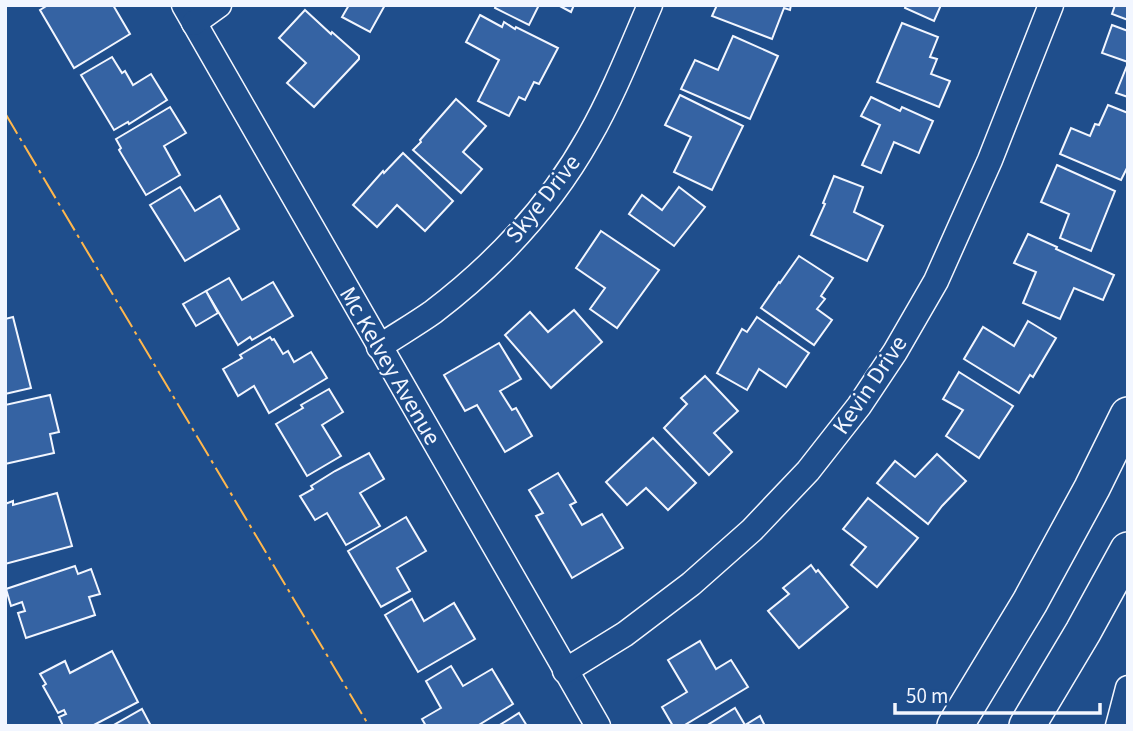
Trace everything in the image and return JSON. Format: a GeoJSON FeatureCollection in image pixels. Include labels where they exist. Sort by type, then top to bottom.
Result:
{"type":"FeatureCollection","features":[{"type":"Feature","properties":{"kind":"main road"},"geometry":{"type":"LineString","coordinates":[[955,726],[1030,602],[1128,415]]}},
{"type":"Feature","properties":{"kind":"main road"},"geometry":{"type":"LineString","coordinates":[[1027,726],[1128,550]]}},
{"type":"Feature","properties":{"kind":"street"},"geometry":{"type":"LineString","coordinates":[[189,14],[219,5]]}},
{"type":"Feature","properties":{"kind":"street","name":"Skye Drive"},"geometry":{"type":"LineString","coordinates":[[379,347],[431,313],[477,276],[519,234],[551,196],[589,138],[650,5]]}},
{"type":"Feature","properties":{"kind":"street","name":"Kevin Drive"},"geometry":{"type":"LineString","coordinates":[[565,671],[625,634],[680,593],[752,530],[808,471],[859,407],[936,281],[990,160],[1051,5]]}},
{"type":"Feature","properties":{"kind":"street","name":"Mc Kelvey Avenue"},"geometry":{"type":"LineString","coordinates":[[189,14],[598,726]]}},
{"type":"Feature","properties":{"kind":"street"},"geometry":{"type":"LineString","coordinates":[[1118,726],[1128,688]]}},
{"type":"Feature","properties":{"kind":"building"},"geometry":{"type":"Polygon","coordinates":[[[48,5],[113,5],[130,34],[74,68],[40,10],[48,5]]]}},
{"type":"Feature","properties":{"kind":"building"},"geometry":{"type":"Polygon","coordinates":[[[349,5],[385,5],[370,32],[342,17],[349,5]]]}},
{"type":"Feature","properties":{"kind":"building"},"geometry":{"type":"Polygon","coordinates":[[[496,5],[539,5],[529,25],[495,8],[496,5]]]}},
{"type":"Feature","properties":{"kind":"building"},"geometry":{"type":"Polygon","coordinates":[[[558,5],[574,5],[571,12],[558,5]]]}},
{"type":"Feature","properties":{"kind":"building"},"geometry":{"type":"Polygon","coordinates":[[[717,5],[791,5],[790,10],[784,8],[772,39],[712,16],[717,5]]]}},
{"type":"Feature","properties":{"kind":"building"},"geometry":{"type":"Polygon","coordinates":[[[906,5],[941,5],[934,21],[905,8],[906,5]]]}},
{"type":"Feature","properties":{"kind":"building"},"geometry":{"type":"Polygon","coordinates":[[[1115,5],[1128,5],[1128,20],[1112,14],[1115,5]]]}},
{"type":"Feature","properties":{"kind":"building"},"geometry":{"type":"Polygon","coordinates":[[[305,10],[359,56],[314,107],[287,83],[306,63],[279,38],[305,10]]]}},
{"type":"Feature","properties":{"kind":"building"},"geometry":{"type":"Polygon","coordinates":[[[480,15],[502,27],[504,22],[515,29],[516,27],[558,48],[539,84],[534,82],[525,100],[519,97],[509,116],[478,101],[499,60],[466,42],[480,15]]]}},
{"type":"Feature","properties":{"kind":"building"},"geometry":{"type":"Polygon","coordinates":[[[902,23],[938,37],[930,57],[937,59],[931,74],[950,81],[939,107],[877,82],[902,23]]]}},
{"type":"Feature","properties":{"kind":"building"},"geometry":{"type":"Polygon","coordinates":[[[1112,25],[1128,31],[1128,62],[1102,53],[1112,25]]]}},
{"type":"Feature","properties":{"kind":"building"},"geometry":{"type":"Polygon","coordinates":[[[733,36],[778,56],[750,119],[681,89],[695,60],[718,70],[733,36]]]}},
{"type":"Feature","properties":{"kind":"building"},"geometry":{"type":"Polygon","coordinates":[[[112,57],[133,85],[151,74],[167,100],[129,124],[128,122],[114,130],[81,75],[112,57]]]}},
{"type":"Feature","properties":{"kind":"building"},"geometry":{"type":"Polygon","coordinates":[[[1128,63],[1128,97],[1116,93],[1128,63]]]}},
{"type":"Feature","properties":{"kind":"building"},"geometry":{"type":"Polygon","coordinates":[[[680,95],[743,126],[712,190],[674,172],[691,137],[665,125],[680,95]]]}},
{"type":"Feature","properties":{"kind":"building"},"geometry":{"type":"Polygon","coordinates":[[[871,97],[900,111],[902,107],[933,121],[919,153],[894,142],[881,173],[862,165],[880,125],[861,116],[871,97]]]}},
{"type":"Feature","properties":{"kind":"building"},"geometry":{"type":"Polygon","coordinates":[[[456,99],[486,126],[463,152],[482,169],[461,193],[413,150],[456,99]]]}},
{"type":"Feature","properties":{"kind":"building"},"geometry":{"type":"Polygon","coordinates":[[[1108,105],[1128,113],[1128,166],[1121,180],[1060,154],[1071,128],[1090,136],[1095,124],[1099,125],[1108,105]]]}},
{"type":"Feature","properties":{"kind":"building"},"geometry":{"type":"Polygon","coordinates":[[[170,107],[186,133],[164,146],[180,175],[146,195],[119,150],[121,148],[116,139],[170,107]]]}},
{"type":"Feature","properties":{"kind":"building"},"geometry":{"type":"Polygon","coordinates":[[[403,153],[453,201],[425,231],[397,205],[377,227],[353,205],[403,153]]]}},
{"type":"Feature","properties":{"kind":"building"},"geometry":{"type":"Polygon","coordinates":[[[1057,165],[1115,191],[1091,251],[1060,238],[1069,214],[1041,202],[1057,165]]]}},
{"type":"Feature","properties":{"kind":"building"},"geometry":{"type":"Polygon","coordinates":[[[834,176],[863,187],[854,212],[883,226],[867,261],[811,235],[834,176]]]}},
{"type":"Feature","properties":{"kind":"building"},"geometry":{"type":"Polygon","coordinates":[[[180,187],[195,211],[220,196],[239,229],[185,261],[150,205],[180,187]]]}},
{"type":"Feature","properties":{"kind":"building"},"geometry":{"type":"Polygon","coordinates":[[[679,187],[705,207],[674,246],[629,214],[642,195],[662,210],[679,187]]]}},
{"type":"Feature","properties":{"kind":"building"},"geometry":{"type":"Polygon","coordinates":[[[601,231],[659,270],[617,328],[590,309],[605,288],[576,268],[601,231]]]}},
{"type":"Feature","properties":{"kind":"building"},"geometry":{"type":"Polygon","coordinates":[[[1028,234],[1114,275],[1103,300],[1074,288],[1060,319],[1023,303],[1036,272],[1014,263],[1028,234]]]}},
{"type":"Feature","properties":{"kind":"building"},"geometry":{"type":"Polygon","coordinates":[[[799,256],[833,278],[821,296],[825,299],[817,309],[832,320],[814,345],[761,308],[799,256]]]}},
{"type":"Feature","properties":{"kind":"building"},"geometry":{"type":"Polygon","coordinates":[[[229,278],[242,300],[273,282],[293,316],[252,340],[250,337],[238,345],[206,291],[229,278]]]}},
{"type":"Feature","properties":{"kind":"building"},"geometry":{"type":"Polygon","coordinates":[[[206,291],[218,313],[196,326],[183,304],[206,291]]]}},
{"type":"Feature","properties":{"kind":"building"},"geometry":{"type":"Polygon","coordinates":[[[574,310],[602,342],[551,388],[505,335],[530,312],[548,332],[574,310]]]}},
{"type":"Feature","properties":{"kind":"building"},"geometry":{"type":"Polygon","coordinates":[[[13,317],[31,388],[5,394],[5,319],[13,317]]]}},
{"type":"Feature","properties":{"kind":"building"},"geometry":{"type":"Polygon","coordinates":[[[757,317],[809,353],[786,387],[759,369],[747,390],[717,373],[742,329],[747,332],[757,317]]]}},
{"type":"Feature","properties":{"kind":"building"},"geometry":{"type":"Polygon","coordinates":[[[1028,321],[1056,338],[1033,377],[1030,375],[1019,393],[964,359],[983,327],[1014,346],[1028,321]]]}},
{"type":"Feature","properties":{"kind":"building"},"geometry":{"type":"Polygon","coordinates":[[[270,337],[283,354],[288,351],[294,362],[311,352],[327,378],[269,413],[254,386],[238,396],[223,369],[270,337]]]}},
{"type":"Feature","properties":{"kind":"building"},"geometry":{"type":"Polygon","coordinates":[[[499,343],[521,379],[500,391],[512,410],[516,408],[532,436],[505,452],[477,405],[465,411],[444,375],[499,343]]]}},
{"type":"Feature","properties":{"kind":"building"},"geometry":{"type":"Polygon","coordinates":[[[959,372],[1013,406],[979,458],[946,436],[963,410],[943,399],[959,372]]]}},
{"type":"Feature","properties":{"kind":"building"},"geometry":{"type":"Polygon","coordinates":[[[705,376],[738,411],[714,433],[732,452],[709,475],[664,428],[687,404],[681,398],[705,376]]]}},
{"type":"Feature","properties":{"kind":"building"},"geometry":{"type":"Polygon","coordinates":[[[329,389],[343,412],[322,425],[341,456],[307,476],[276,424],[329,389]]]}},
{"type":"Feature","properties":{"kind":"building"},"geometry":{"type":"Polygon","coordinates":[[[50,395],[59,432],[50,434],[54,453],[5,464],[5,405],[50,395]]]}},
{"type":"Feature","properties":{"kind":"building"},"geometry":{"type":"Polygon","coordinates":[[[653,438],[696,483],[668,510],[646,488],[627,505],[606,482],[653,438]]]}},
{"type":"Feature","properties":{"kind":"building"},"geometry":{"type":"Polygon","coordinates":[[[369,453],[384,479],[360,493],[380,526],[346,545],[327,513],[315,520],[300,496],[335,471],[369,453]]]}},
{"type":"Feature","properties":{"kind":"building"},"geometry":{"type":"Polygon","coordinates":[[[937,454],[966,481],[928,524],[877,483],[895,461],[915,477],[937,454]]]}},
{"type":"Feature","properties":{"kind":"building"},"geometry":{"type":"Polygon","coordinates":[[[558,473],[576,502],[570,505],[582,525],[602,514],[623,548],[572,578],[536,516],[543,513],[529,490],[558,473]]]}},
{"type":"Feature","properties":{"kind":"building"},"geometry":{"type":"Polygon","coordinates":[[[57,493],[72,546],[5,564],[5,504],[13,501],[13,505],[57,493]]]}},
{"type":"Feature","properties":{"kind":"building"},"geometry":{"type":"Polygon","coordinates":[[[868,498],[918,538],[877,587],[851,565],[866,547],[843,529],[868,498]]]}},
{"type":"Feature","properties":{"kind":"building"},"geometry":{"type":"Polygon","coordinates":[[[406,517],[426,551],[397,568],[410,591],[381,607],[348,551],[406,517]]]}},
{"type":"Feature","properties":{"kind":"building"},"geometry":{"type":"Polygon","coordinates":[[[811,565],[848,607],[799,648],[768,611],[789,594],[783,588],[811,565]]]}},
{"type":"Feature","properties":{"kind":"building"},"geometry":{"type":"Polygon","coordinates":[[[75,566],[78,574],[91,569],[100,594],[89,597],[95,615],[26,638],[18,613],[25,611],[22,602],[11,606],[6,589],[75,566]]]}},
{"type":"Feature","properties":{"kind":"building"},"geometry":{"type":"Polygon","coordinates":[[[412,599],[424,621],[454,603],[475,639],[418,672],[385,615],[412,599]]]}},
{"type":"Feature","properties":{"kind":"building"},"geometry":{"type":"Polygon","coordinates":[[[700,641],[716,669],[731,660],[748,687],[683,726],[673,726],[662,707],[687,692],[668,660],[700,641]]]}},
{"type":"Feature","properties":{"kind":"building"},"geometry":{"type":"Polygon","coordinates":[[[112,651],[138,702],[92,726],[63,726],[59,717],[66,714],[64,710],[58,713],[43,686],[46,684],[40,674],[65,661],[70,673],[112,651]]]}},
{"type":"Feature","properties":{"kind":"building"},"geometry":{"type":"Polygon","coordinates":[[[451,666],[463,686],[492,669],[513,704],[477,726],[426,726],[422,719],[441,708],[426,681],[451,666]]]}},
{"type":"Feature","properties":{"kind":"building"},"geometry":{"type":"Polygon","coordinates":[[[735,708],[745,725],[760,716],[765,726],[706,726],[735,708]]]}},
{"type":"Feature","properties":{"kind":"building"},"geometry":{"type":"Polygon","coordinates":[[[142,709],[151,726],[112,726],[142,709]]]}},
{"type":"Feature","properties":{"kind":"building"},"geometry":{"type":"Polygon","coordinates":[[[519,713],[527,726],[498,726],[519,713]]]}},
{"type":"Feature","properties":{"kind":"power"},"geometry":{"type":"LineString","coordinates":[[5,113],[369,726]]}}]}
